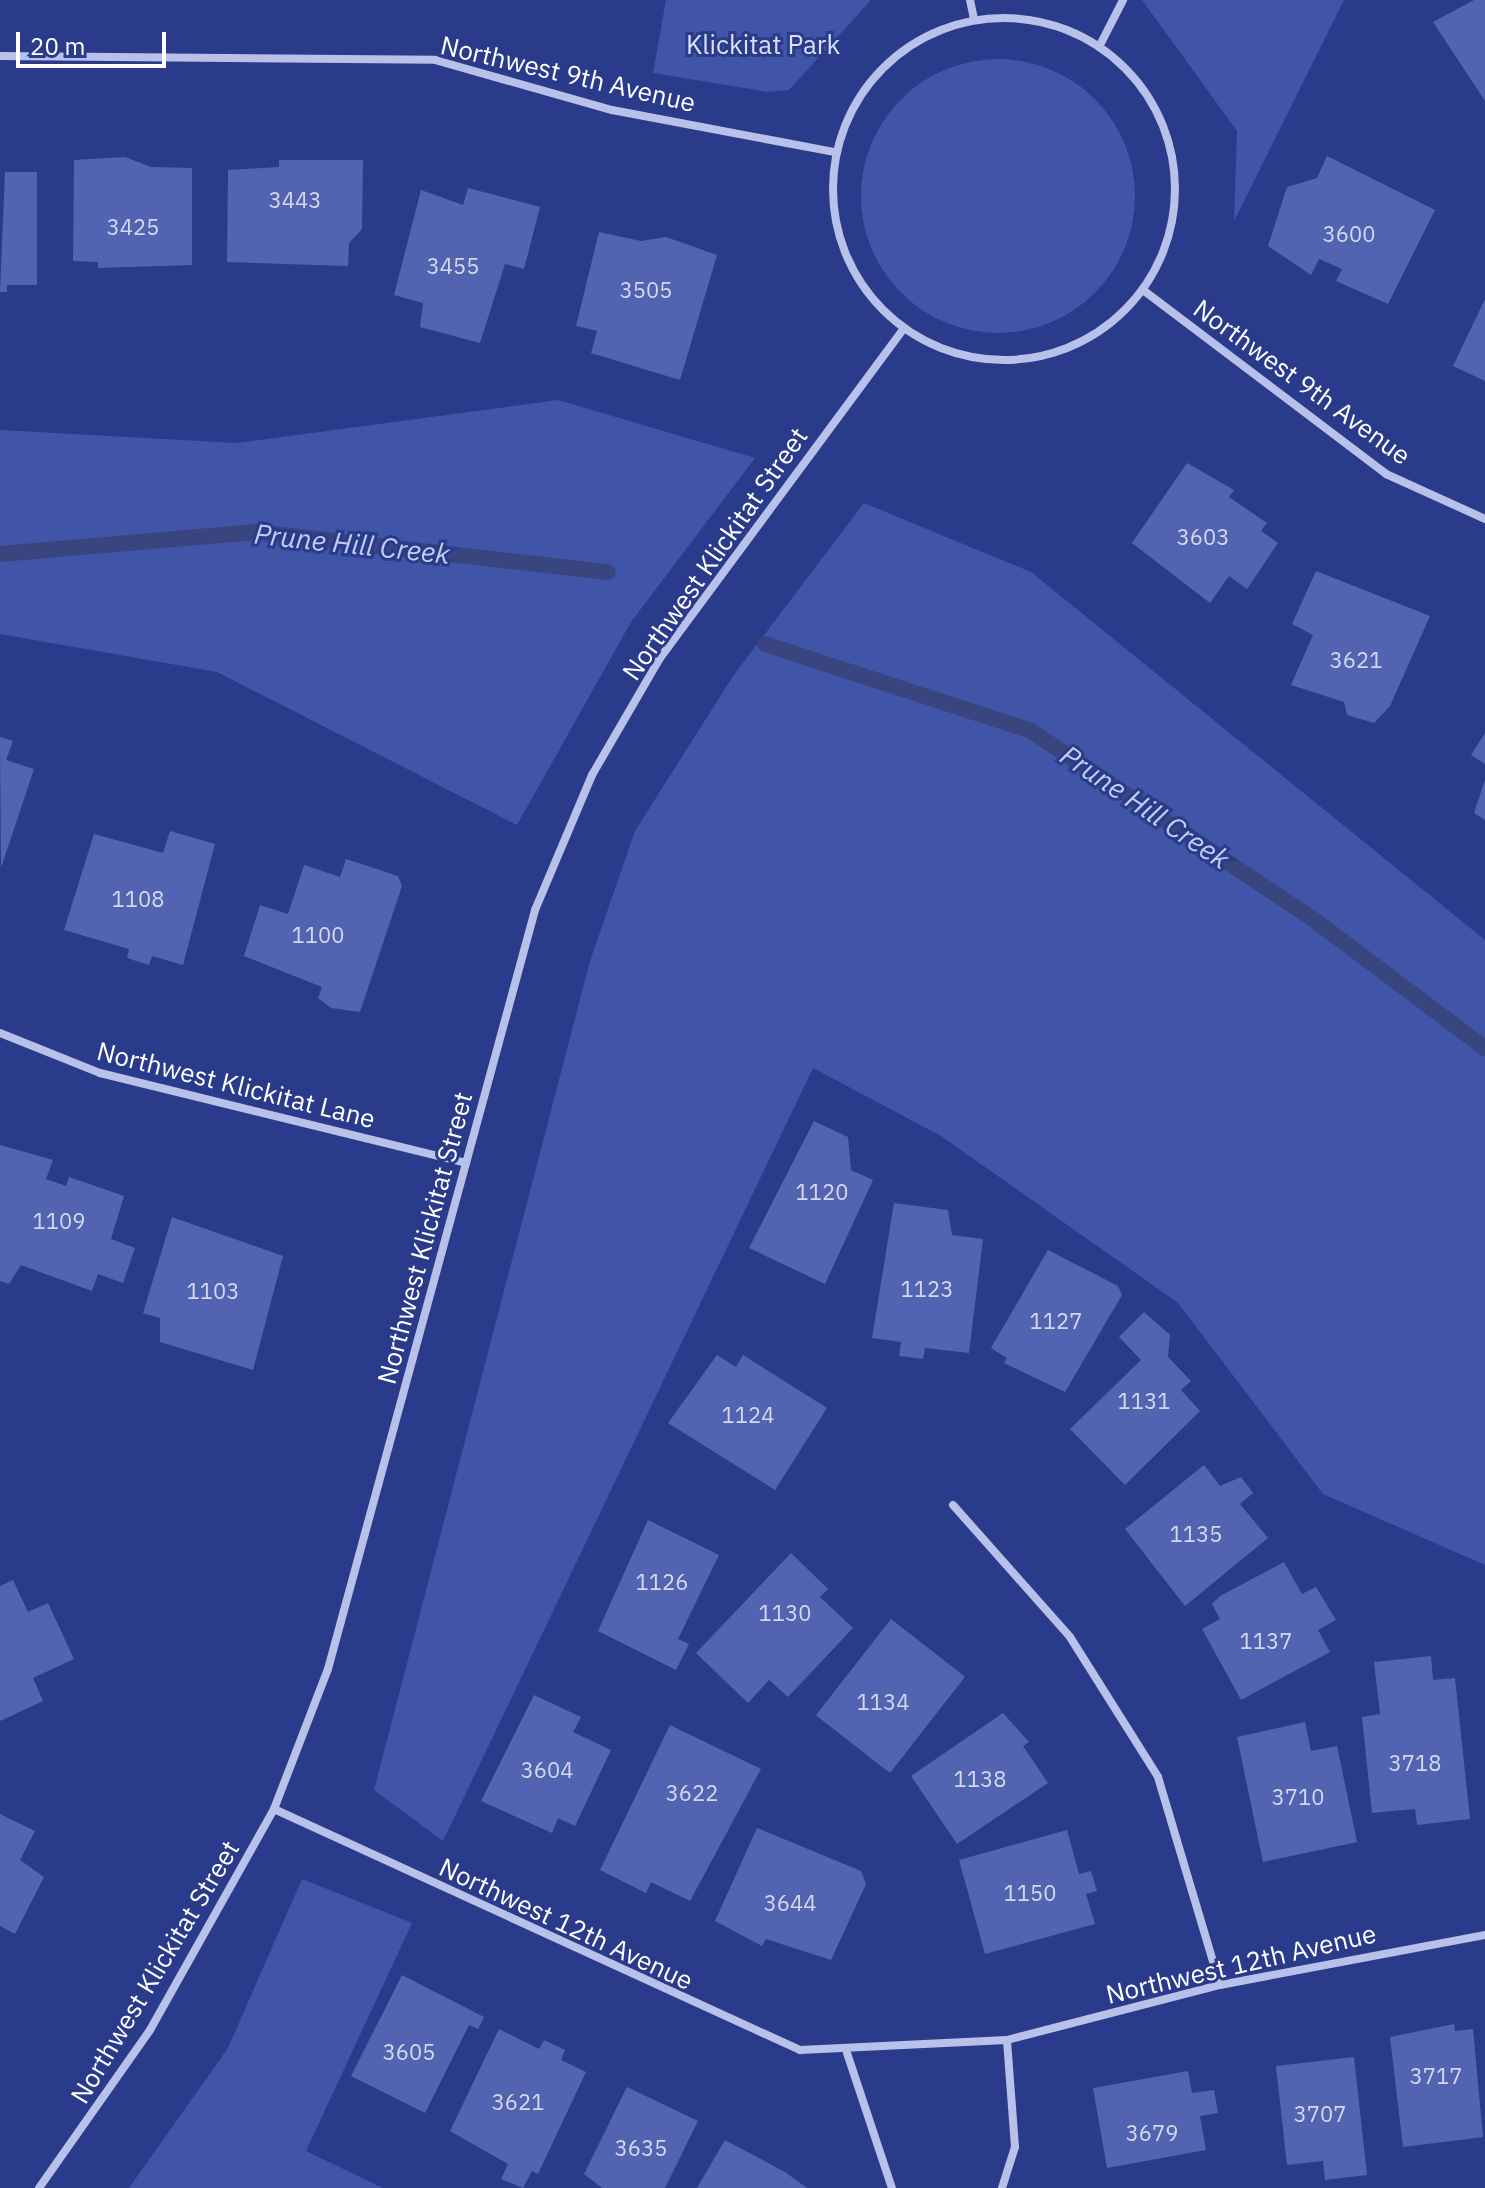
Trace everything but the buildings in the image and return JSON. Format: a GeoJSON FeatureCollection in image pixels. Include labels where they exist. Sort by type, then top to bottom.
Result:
{"type":"FeatureCollection","features":[{"type":"Feature","properties":{"kind":"street"},"geometry":{"type":"LineString","coordinates":[[970,0],[974,19]]}},
{"type":"Feature","properties":{"kind":"street"},"geometry":{"type":"LineString","coordinates":[[1099,47],[1123,0]]}},
{"type":"Feature","properties":{"kind":"street"},"geometry":{"type":"LineString","coordinates":[[1025,18],[1099,47],[1150,98],[1171,144],[1176,195],[1169,232],[1143,290],[1112,322],[1074,346],[1032,358],[987,360],[943,349],[904,328],[874,302],[837,231],[835,152],[854,104],[884,64],[926,34],[974,19],[1025,18]]}},
{"type":"Feature","properties":{"kind":"street","name":"Northwest 9th Avenue"},"geometry":{"type":"LineString","coordinates":[[0,56],[435,60],[612,110],[835,152]]}},
{"type":"Feature","properties":{"kind":"street","name":"Northwest 9th Avenue"},"geometry":{"type":"LineString","coordinates":[[1143,290],[1386,474],[1485,519]]}},
{"type":"Feature","properties":{"kind":"street","name":"Northwest Klickitat Street"},"geometry":{"type":"LineString","coordinates":[[39,2188],[150,2030],[274,1809],[328,1669],[535,910],[592,775],[660,658],[904,328]]}},
{"type":"Feature","properties":{"kind":"street","name":"Northwest Klickitat Lane"},"geometry":{"type":"LineString","coordinates":[[0,1033],[100,1073],[466,1163]]}},
{"type":"Feature","properties":{"kind":"street"},"geometry":{"type":"LineString","coordinates":[[953,1505],[1070,1637],[1158,1777],[1220,1985]]}},
{"type":"Feature","properties":{"kind":"street","name":"Northwest 12th Avenue"},"geometry":{"type":"LineString","coordinates":[[274,1809],[750,2033],[800,2050],[847,2053],[1007,2040],[1220,1985],[1485,1935]]}},
{"type":"Feature","properties":{"kind":"street"},"geometry":{"type":"LineString","coordinates":[[1002,2188],[1015,2147],[1007,2040]]}},
{"type":"Feature","properties":{"kind":"street"},"geometry":{"type":"LineString","coordinates":[[847,2053],[892,2188]]}},
{"type":"Feature","properties":{"kind":"green space","name":"Klickitat Park"},"geometry":{"type":"Polygon","coordinates":[[[666,0],[871,0],[789,90],[768,92],[653,73],[666,0]]]}},
{"type":"Feature","properties":{"kind":"green space"},"geometry":{"type":"Polygon","coordinates":[[[1142,0],[1344,0],[1234,221],[1237,131],[1142,0]]]}},
{"type":"Feature","properties":{"kind":"green space"},"geometry":{"type":"Polygon","coordinates":[[[985,59],[1011,59],[1051,69],[1095,99],[1125,143],[1133,169],[1133,223],[1125,249],[1095,293],[1063,317],[1038,328],[1011,333],[985,333],[958,328],[933,317],[911,302],[892,283],[877,261],[866,236],[861,209],[861,183],[866,156],[877,131],[892,109],[911,90],[933,75],[958,64],[985,59]]]}},
{"type":"Feature","properties":{"kind":"green space"},"geometry":{"type":"Polygon","coordinates":[[[558,400],[755,458],[631,622],[517,825],[217,672],[0,634],[0,430],[237,443],[558,400]]]}},
{"type":"Feature","properties":{"kind":"green space"},"geometry":{"type":"Polygon","coordinates":[[[864,503],[1031,572],[1485,940],[1485,1565],[1323,1494],[1178,1303],[941,1136],[813,1068],[443,1841],[374,1790],[590,961],[635,831],[733,676],[864,503]]]}},
{"type":"Feature","properties":{"kind":"green space"},"geometry":{"type":"Polygon","coordinates":[[[302,1879],[412,1923],[306,2151],[383,2188],[129,2188],[228,2048],[302,1879]]]}},
{"type":"Feature","properties":{"kind":"waterway","name":"Prune Hill Creek"},"geometry":{"type":"LineString","coordinates":[[0,554],[256,532],[608,572]]}},
{"type":"Feature","properties":{"kind":"waterway","name":"Prune Hill Creek"},"geometry":{"type":"LineString","coordinates":[[765,644],[1031,731],[1317,922],[1485,1048]]}}]}
